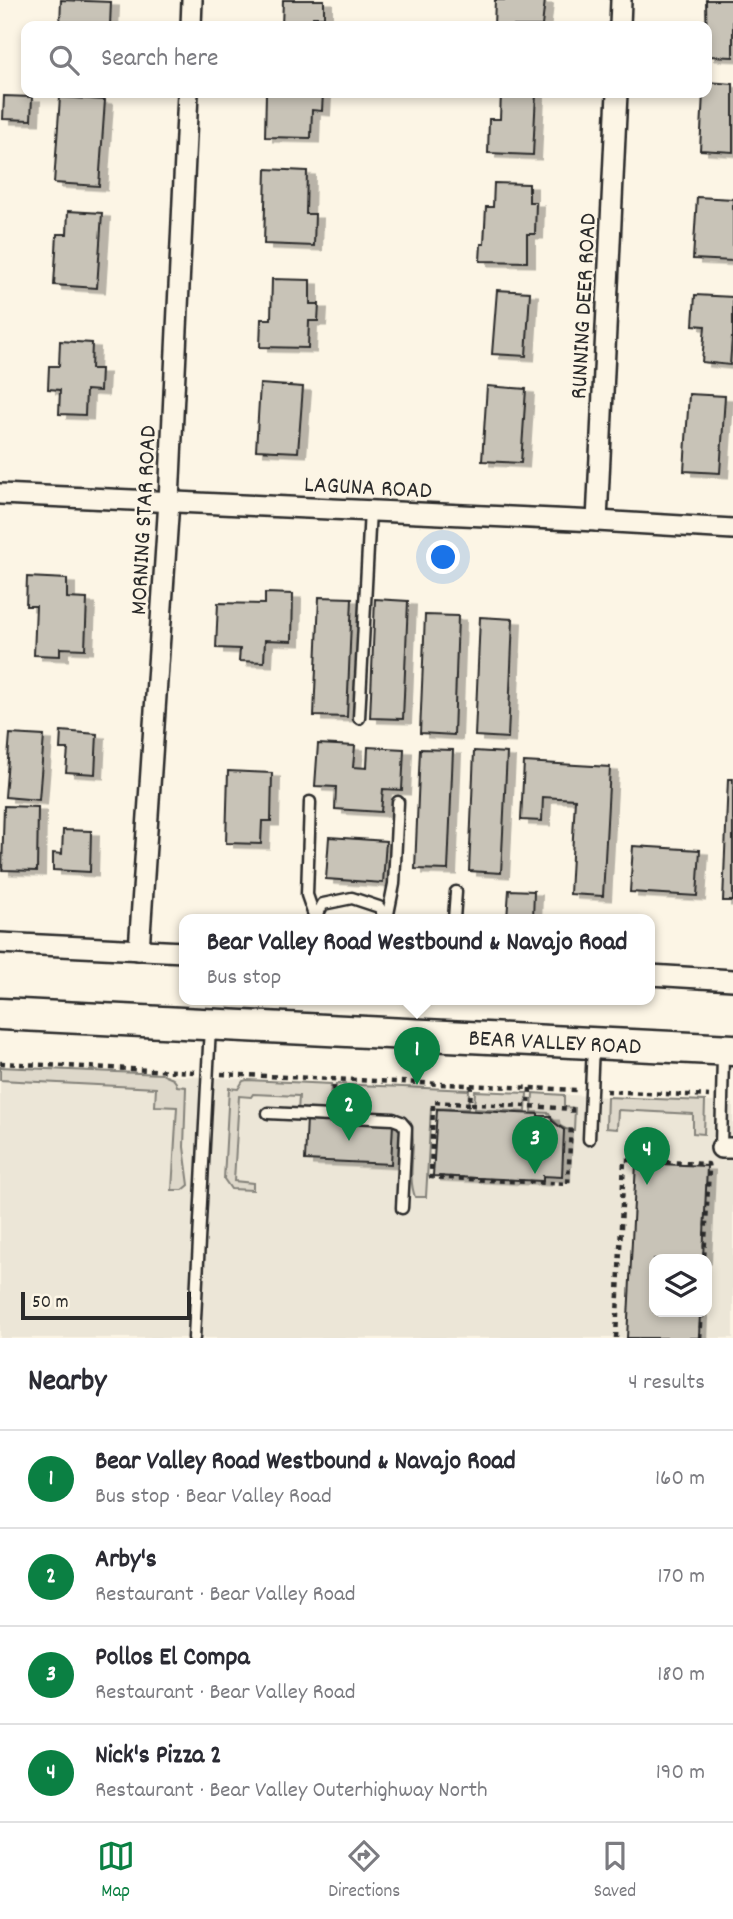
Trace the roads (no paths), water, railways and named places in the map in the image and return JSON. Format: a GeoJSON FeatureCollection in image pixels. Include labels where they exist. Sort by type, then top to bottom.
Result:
{"type":"FeatureCollection","features":[{"type":"Feature","properties":{"kind":"main road","name":"BEAR VALLEY ROAD"},"geometry":{"type":"LineString","coordinates":[[0,1014],[728,1050]]}},
{"type":"Feature","properties":{"kind":"street"},"geometry":{"type":"LineString","coordinates":[[191,21],[192,0]]}},
{"type":"Feature","properties":{"kind":"street"},"geometry":{"type":"LineString","coordinates":[[620,21],[621,0]]}},
{"type":"Feature","properties":{"kind":"street","name":"MORNING STAR ROAD"},"geometry":{"type":"LineString","coordinates":[[139,950],[169,501],[188,98]]}},
{"type":"Feature","properties":{"kind":"street","name":"RUNNING DEER ROAD"},"geometry":{"type":"LineString","coordinates":[[597,521],[617,98]]}},
{"type":"Feature","properties":{"kind":"street","name":"LAGUNA ROAD"},"geometry":{"type":"LineString","coordinates":[[0,494],[733,528]]}},
{"type":"Feature","properties":{"kind":"street"},"geometry":{"type":"LineString","coordinates":[[0,943],[179,952]]}},
{"type":"Feature","properties":{"kind":"street"},"geometry":{"type":"LineString","coordinates":[[655,975],[733,980]]}},
{"type":"Feature","properties":{"kind":"lane"},"geometry":{"type":"LineString","coordinates":[[359,718],[370,510]]}},
{"type":"Feature","properties":{"kind":"lane"},"geometry":{"type":"LineString","coordinates":[[310,802],[307,895],[314,914]]}},
{"type":"Feature","properties":{"kind":"lane"},"geometry":{"type":"LineString","coordinates":[[387,914],[394,884],[398,802]]}},
{"type":"Feature","properties":{"kind":"lane"},"geometry":{"type":"LineString","coordinates":[[454,914],[456,892]]}},
{"type":"Feature","properties":{"kind":"lane"},"geometry":{"type":"LineString","coordinates":[[317,914],[323,904],[352,898],[379,906],[383,914]]}},
{"type":"Feature","properties":{"kind":"lane"},"geometry":{"type":"LineString","coordinates":[[194,1338],[210,1024]]}},
{"type":"Feature","properties":{"kind":"lane"},"geometry":{"type":"LineString","coordinates":[[589,1139],[593,1043]]}},
{"type":"Feature","properties":{"kind":"lane"},"geometry":{"type":"LineString","coordinates":[[727,1148],[722,1096],[728,1050]]}},
{"type":"Feature","properties":{"kind":"lane"},"geometry":{"type":"LineString","coordinates":[[268,1113],[393,1119],[401,1122],[406,1128],[402,1208]]}},
{"type":"Feature","properties":{"kind":"place","name":"Bear Valley Road Westbound & Navajo Road"},"geometry":{"type":"Point","coordinates":[417,1085]}},
{"type":"Feature","properties":{"kind":"place","name":"Arby's"},"geometry":{"type":"Point","coordinates":[349,1141]}},
{"type":"Feature","properties":{"kind":"place","name":"Pollos El Compa"},"geometry":{"type":"Point","coordinates":[535,1174]}},
{"type":"Feature","properties":{"kind":"place","name":"Nick's Pizza 2"},"geometry":{"type":"Point","coordinates":[647,1185]}}]}
